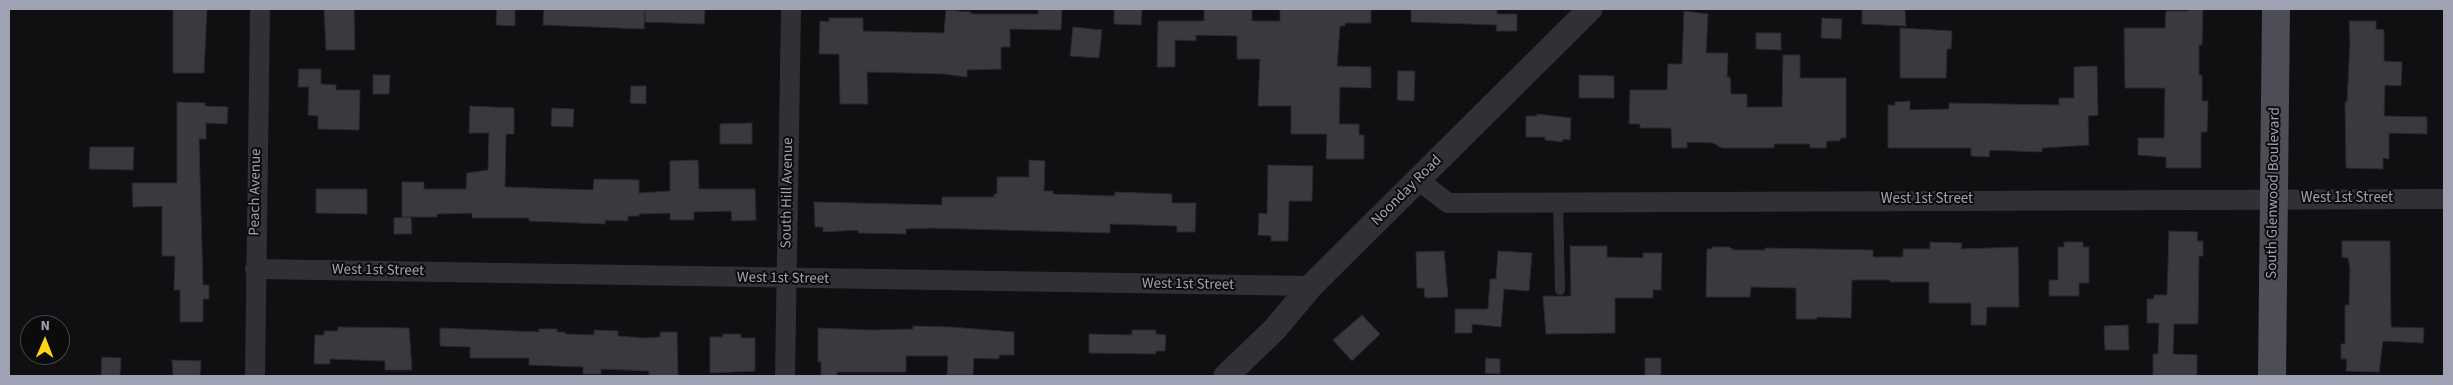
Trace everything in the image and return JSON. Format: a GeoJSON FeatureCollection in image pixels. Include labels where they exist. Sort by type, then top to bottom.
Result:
{"type":"FeatureCollection","features":[{"type":"Feature","properties":{"kind":"main road","name":"South Glenwood Boulevard"},"geometry":{"type":"LineString","coordinates":[[2272,376],[2276,9]]}},
{"type":"Feature","properties":{"kind":"street","name":"Peach Avenue"},"geometry":{"type":"LineString","coordinates":[[255,376],[260,9]]}},
{"type":"Feature","properties":{"kind":"street","name":"South Hill Avenue"},"geometry":{"type":"LineString","coordinates":[[784,376],[791,9]]}},
{"type":"Feature","properties":{"kind":"street","name":"Noonday Road"},"geometry":{"type":"LineString","coordinates":[[1226,376],[1275,329],[1311,286],[1590,9]]}},
{"type":"Feature","properties":{"kind":"street","name":"West 1st Street"},"geometry":{"type":"LineString","coordinates":[[1418,180],[1448,202],[2444,198]]}},
{"type":"Feature","properties":{"kind":"street","name":"West 1st Street"},"geometry":{"type":"LineString","coordinates":[[255,269],[1311,286]]}},
{"type":"Feature","properties":{"kind":"lane"},"geometry":{"type":"LineString","coordinates":[[1558,202],[1560,290]]}},
{"type":"Feature","properties":{"kind":"building"},"geometry":{"type":"Polygon","coordinates":[[[173,9],[207,9],[204,73],[173,73],[173,9]]]}},
{"type":"Feature","properties":{"kind":"building"},"geometry":{"type":"Polygon","coordinates":[[[324,9],[354,9],[355,50],[326,50],[324,9]]]}},
{"type":"Feature","properties":{"kind":"building"},"geometry":{"type":"Polygon","coordinates":[[[497,9],[515,9],[515,26],[496,25],[497,9]]]}},
{"type":"Feature","properties":{"kind":"building"},"geometry":{"type":"Polygon","coordinates":[[[544,9],[645,9],[644,29],[543,25],[544,9]]]}},
{"type":"Feature","properties":{"kind":"building"},"geometry":{"type":"Polygon","coordinates":[[[645,9],[705,9],[704,24],[645,22],[645,9]]]}},
{"type":"Feature","properties":{"kind":"building"},"geometry":{"type":"Polygon","coordinates":[[[1038,9],[1062,9],[1061,30],[1010,29],[1010,47],[1001,47],[1001,69],[967,70],[967,77],[944,74],[867,72],[868,104],[840,104],[839,54],[819,54],[820,21],[829,22],[829,18],[863,18],[863,31],[944,33],[946,10],[971,12],[971,14],[1038,14],[1038,9]]]}},
{"type":"Feature","properties":{"kind":"building"},"geometry":{"type":"Polygon","coordinates":[[[1114,9],[1142,9],[1141,25],[1114,24],[1114,9]]]}},
{"type":"Feature","properties":{"kind":"building"},"geometry":{"type":"Polygon","coordinates":[[[1204,9],[1252,9],[1252,21],[1280,21],[1280,9],[1371,9],[1371,23],[1345,23],[1345,26],[1340,26],[1337,66],[1371,67],[1371,88],[1340,87],[1339,124],[1359,124],[1359,135],[1364,135],[1364,159],[1326,159],[1327,134],[1291,134],[1291,106],[1258,106],[1260,59],[1237,59],[1237,36],[1196,35],[1196,41],[1175,40],[1175,67],[1157,67],[1158,21],[1204,21],[1204,9]]]}},
{"type":"Feature","properties":{"kind":"building"},"geometry":{"type":"Polygon","coordinates":[[[1411,9],[1497,9],[1497,14],[1517,14],[1517,31],[1496,31],[1497,25],[1411,22],[1411,9]]]}},
{"type":"Feature","properties":{"kind":"building"},"geometry":{"type":"Polygon","coordinates":[[[1862,9],[1905,9],[1906,26],[1862,24],[1862,9]]]}},
{"type":"Feature","properties":{"kind":"building"},"geometry":{"type":"Polygon","coordinates":[[[2188,9],[2203,9],[2202,45],[2199,45],[2199,75],[2202,75],[2202,101],[2208,101],[2207,132],[2201,132],[2201,168],[2166,168],[2166,157],[2138,155],[2138,138],[2164,138],[2165,88],[2125,88],[2124,28],[2165,28],[2166,11],[2188,11],[2188,9]]]}},
{"type":"Feature","properties":{"kind":"building"},"geometry":{"type":"Polygon","coordinates":[[[1684,11],[1708,14],[1706,53],[1728,53],[1727,77],[1730,77],[1731,94],[1747,94],[1747,107],[1782,107],[1783,55],[1800,55],[1800,78],[1846,78],[1846,138],[1840,138],[1840,141],[1827,141],[1826,148],[1810,148],[1810,144],[1774,144],[1774,148],[1722,148],[1713,143],[1687,142],[1687,148],[1672,148],[1671,128],[1640,128],[1640,124],[1629,124],[1630,90],[1667,90],[1668,64],[1682,64],[1684,11]]]}},
{"type":"Feature","properties":{"kind":"building"},"geometry":{"type":"Polygon","coordinates":[[[1822,18],[1842,19],[1841,39],[1821,38],[1822,18]]]}},
{"type":"Feature","properties":{"kind":"building"},"geometry":{"type":"Polygon","coordinates":[[[2349,21],[2376,21],[2376,29],[2384,30],[2384,61],[2402,62],[2401,86],[2385,85],[2384,116],[2427,117],[2427,134],[2389,133],[2389,159],[2383,158],[2383,169],[2346,168],[2345,102],[2347,102],[2350,42],[2349,21]]]}},
{"type":"Feature","properties":{"kind":"building"},"geometry":{"type":"Polygon","coordinates":[[[1073,27],[1102,30],[1099,58],[1070,56],[1073,27]]]}},
{"type":"Feature","properties":{"kind":"building"},"geometry":{"type":"Polygon","coordinates":[[[1900,28],[1952,31],[1951,49],[1947,49],[1946,78],[1900,78],[1900,28]]]}},
{"type":"Feature","properties":{"kind":"building"},"geometry":{"type":"Polygon","coordinates":[[[1756,33],[1781,33],[1781,50],[1756,49],[1756,33]]]}},
{"type":"Feature","properties":{"kind":"building"},"geometry":{"type":"Polygon","coordinates":[[[2097,66],[2098,115],[2088,116],[2089,145],[2042,148],[2042,152],[1990,150],[1989,157],[1971,156],[1971,148],[1888,148],[1888,105],[1895,105],[1895,102],[1910,101],[1910,110],[1949,109],[1949,103],[2059,105],[2059,98],[2074,98],[2074,67],[2097,66]]]}},
{"type":"Feature","properties":{"kind":"building"},"geometry":{"type":"Polygon","coordinates":[[[299,69],[321,69],[321,84],[336,85],[336,90],[360,90],[359,130],[318,129],[318,116],[308,115],[309,87],[298,87],[299,69]]]}},
{"type":"Feature","properties":{"kind":"building"},"geometry":{"type":"Polygon","coordinates":[[[1398,71],[1415,71],[1414,101],[1397,100],[1398,71]]]}},
{"type":"Feature","properties":{"kind":"building"},"geometry":{"type":"Polygon","coordinates":[[[373,75],[390,75],[389,94],[373,94],[373,75]]]}},
{"type":"Feature","properties":{"kind":"building"},"geometry":{"type":"Polygon","coordinates":[[[1579,75],[1614,76],[1614,98],[1579,98],[1579,75]]]}},
{"type":"Feature","properties":{"kind":"building"},"geometry":{"type":"Polygon","coordinates":[[[631,86],[646,86],[646,104],[630,103],[631,86]]]}},
{"type":"Feature","properties":{"kind":"building"},"geometry":{"type":"Polygon","coordinates":[[[177,102],[205,103],[205,106],[228,107],[227,124],[206,123],[206,139],[199,139],[203,285],[209,285],[209,299],[203,299],[203,322],[180,322],[180,290],[174,290],[175,256],[162,256],[162,206],[133,207],[132,183],[177,183],[177,102]]]}},
{"type":"Feature","properties":{"kind":"building"},"geometry":{"type":"Polygon","coordinates":[[[470,106],[514,108],[514,134],[506,134],[505,187],[593,190],[594,179],[639,180],[639,193],[670,191],[670,161],[698,160],[699,189],[755,189],[756,220],[732,221],[731,211],[694,212],[694,220],[670,220],[670,213],[639,214],[639,216],[628,216],[628,221],[605,220],[605,224],[529,221],[529,218],[472,218],[472,213],[437,214],[437,217],[402,217],[402,182],[424,182],[424,189],[466,189],[467,173],[488,170],[489,133],[469,133],[470,106]]]}},
{"type":"Feature","properties":{"kind":"building"},"geometry":{"type":"Polygon","coordinates":[[[552,108],[574,109],[573,127],[551,126],[552,108]]]}},
{"type":"Feature","properties":{"kind":"building"},"geometry":{"type":"Polygon","coordinates":[[[1537,114],[1571,118],[1570,140],[1563,139],[1563,142],[1545,140],[1545,137],[1526,137],[1526,116],[1537,116],[1537,114]]]}},
{"type":"Feature","properties":{"kind":"building"},"geometry":{"type":"Polygon","coordinates":[[[752,123],[752,144],[720,144],[720,124],[752,123]]]}},
{"type":"Feature","properties":{"kind":"building"},"geometry":{"type":"Polygon","coordinates":[[[90,147],[134,147],[133,170],[89,169],[90,147]]]}},
{"type":"Feature","properties":{"kind":"building"},"geometry":{"type":"Polygon","coordinates":[[[1029,160],[1045,161],[1044,191],[1053,191],[1053,194],[1115,196],[1115,192],[1172,194],[1172,203],[1196,203],[1195,232],[1177,232],[1177,226],[1110,224],[1110,233],[931,228],[906,229],[906,234],[858,233],[858,230],[823,232],[823,227],[815,227],[814,202],[942,205],[942,197],[994,197],[994,194],[997,194],[997,177],[1029,177],[1029,160]]]}},
{"type":"Feature","properties":{"kind":"building"},"geometry":{"type":"Polygon","coordinates":[[[1268,165],[1313,166],[1312,201],[1289,201],[1288,241],[1271,241],[1271,236],[1258,235],[1259,213],[1267,214],[1268,165]]]}},
{"type":"Feature","properties":{"kind":"building"},"geometry":{"type":"Polygon","coordinates":[[[316,189],[367,189],[367,214],[316,213],[316,189]]]}},
{"type":"Feature","properties":{"kind":"building"},"geometry":{"type":"Polygon","coordinates":[[[411,217],[412,234],[394,234],[394,218],[411,217]]]}},
{"type":"Feature","properties":{"kind":"building"},"geometry":{"type":"Polygon","coordinates":[[[2169,231],[2198,232],[2197,241],[2203,241],[2203,256],[2199,256],[2198,324],[2174,324],[2173,354],[2197,355],[2197,375],[2193,376],[2153,376],[2153,354],[2158,354],[2159,323],[2147,323],[2147,299],[2154,299],[2154,295],[2167,295],[2169,231]]]}},
{"type":"Feature","properties":{"kind":"building"},"geometry":{"type":"Polygon","coordinates":[[[2342,241],[2390,241],[2391,327],[2424,328],[2423,343],[2383,341],[2379,372],[2346,371],[2347,359],[2341,359],[2341,344],[2345,344],[2345,305],[2349,305],[2350,268],[2348,258],[2342,257],[2342,241]]]}},
{"type":"Feature","properties":{"kind":"building"},"geometry":{"type":"Polygon","coordinates":[[[1930,242],[1962,243],[1961,249],[2018,247],[2019,307],[1987,307],[1986,325],[1971,325],[1971,303],[1929,303],[1929,282],[1890,282],[1890,280],[1852,280],[1851,318],[1817,317],[1817,319],[1796,319],[1796,288],[1751,287],[1750,297],[1706,297],[1707,249],[1712,249],[1712,247],[1729,247],[1734,250],[1765,250],[1765,248],[1873,250],[1873,257],[1903,257],[1903,249],[1930,249],[1930,242]]]}},
{"type":"Feature","properties":{"kind":"building"},"geometry":{"type":"Polygon","coordinates":[[[2064,242],[2083,242],[2083,247],[2089,247],[2089,283],[2079,283],[2079,296],[2049,296],[2049,280],[2058,280],[2058,247],[2064,247],[2064,242]]]}},
{"type":"Feature","properties":{"kind":"building"},"geometry":{"type":"Polygon","coordinates":[[[1570,246],[1607,246],[1607,257],[1643,258],[1643,253],[1662,253],[1661,290],[1653,290],[1653,298],[1615,298],[1615,333],[1546,334],[1543,296],[1571,296],[1570,246]]]}},
{"type":"Feature","properties":{"kind":"building"},"geometry":{"type":"Polygon","coordinates":[[[1444,251],[1448,297],[1425,298],[1424,288],[1417,288],[1416,252],[1444,251]]]}},
{"type":"Feature","properties":{"kind":"building"},"geometry":{"type":"Polygon","coordinates":[[[1498,251],[1532,253],[1529,291],[1504,289],[1501,327],[1472,324],[1472,333],[1455,333],[1455,309],[1488,309],[1490,279],[1496,279],[1498,251]]]}},
{"type":"Feature","properties":{"kind":"building"},"geometry":{"type":"Polygon","coordinates":[[[1362,315],[1380,334],[1352,361],[1333,340],[1362,315]]]}},
{"type":"Feature","properties":{"kind":"building"},"geometry":{"type":"Polygon","coordinates":[[[2128,325],[2129,350],[2105,350],[2104,326],[2128,325]]]}},
{"type":"Feature","properties":{"kind":"building"},"geometry":{"type":"Polygon","coordinates":[[[913,326],[1014,332],[1014,355],[999,355],[999,359],[974,358],[973,375],[947,375],[948,356],[906,356],[906,372],[837,372],[837,376],[821,376],[821,362],[818,362],[818,328],[872,330],[913,329],[913,326]]]}},
{"type":"Feature","properties":{"kind":"building"},"geometry":{"type":"Polygon","coordinates":[[[338,327],[409,328],[412,370],[385,370],[385,361],[330,359],[330,364],[314,364],[315,335],[324,335],[324,331],[338,331],[338,327]]]}},
{"type":"Feature","properties":{"kind":"building"},"geometry":{"type":"Polygon","coordinates":[[[440,328],[539,332],[539,329],[557,329],[557,332],[565,332],[565,334],[594,335],[594,330],[618,331],[618,336],[644,338],[660,337],[660,332],[677,332],[678,376],[649,376],[649,371],[601,369],[601,374],[583,374],[583,367],[529,365],[529,358],[470,358],[470,347],[440,346],[440,328]]]}},
{"type":"Feature","properties":{"kind":"building"},"geometry":{"type":"Polygon","coordinates":[[[1132,330],[1156,330],[1156,334],[1166,335],[1165,351],[1156,351],[1156,354],[1089,353],[1089,334],[1132,335],[1132,330]]]}},
{"type":"Feature","properties":{"kind":"building"},"geometry":{"type":"Polygon","coordinates":[[[723,334],[741,334],[741,338],[755,338],[755,371],[710,373],[710,337],[723,337],[723,334]]]}},
{"type":"Feature","properties":{"kind":"building"},"geometry":{"type":"Polygon","coordinates":[[[102,357],[121,358],[120,376],[101,376],[102,357]]]}},
{"type":"Feature","properties":{"kind":"building"},"geometry":{"type":"Polygon","coordinates":[[[1486,358],[1500,359],[1500,374],[1485,373],[1486,358]]]}},
{"type":"Feature","properties":{"kind":"building"},"geometry":{"type":"Polygon","coordinates":[[[1645,358],[1661,358],[1661,376],[1645,376],[1645,358]]]}},
{"type":"Feature","properties":{"kind":"building"},"geometry":{"type":"Polygon","coordinates":[[[172,360],[201,361],[200,376],[173,376],[172,360]]]}}]}
